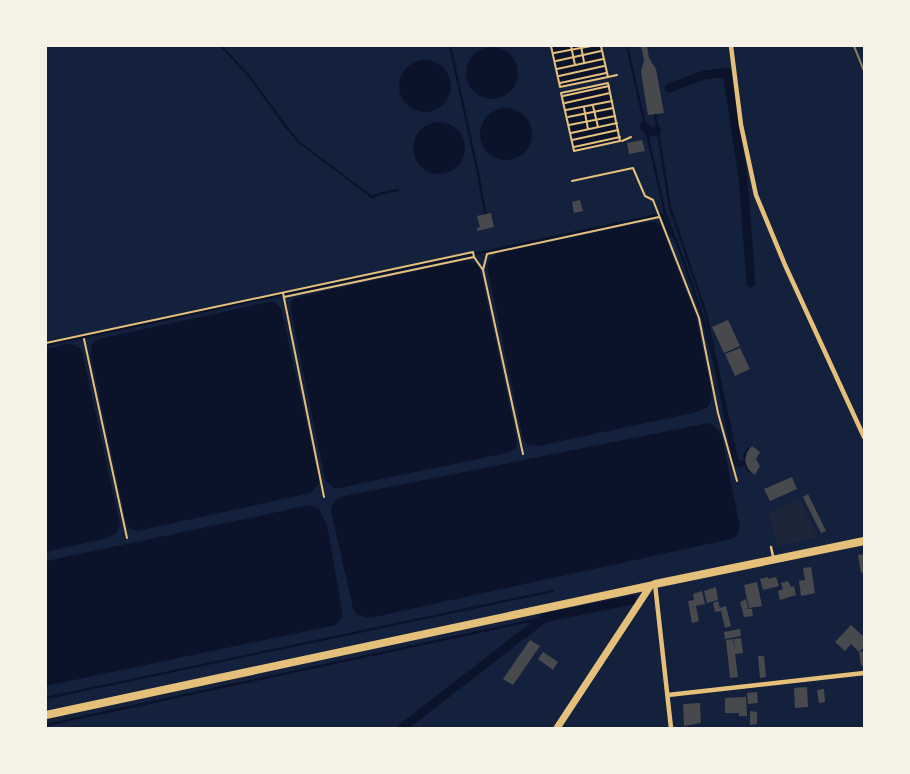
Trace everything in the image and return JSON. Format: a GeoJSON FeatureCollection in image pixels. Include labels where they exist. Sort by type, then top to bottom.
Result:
{"type":"FeatureCollection","features":[{"type":"Feature","properties":{"kind":"main road"},"geometry":{"type":"LineString","coordinates":[[46,715],[864,541]]}},
{"type":"Feature","properties":{"kind":"main road"},"geometry":{"type":"LineString","coordinates":[[557,729],[652,585]]}},
{"type":"Feature","properties":{"kind":"street"},"geometry":{"type":"LineString","coordinates":[[731,46],[741,125],[756,195],[864,437]]}},
{"type":"Feature","properties":{"kind":"street"},"geometry":{"type":"LineString","coordinates":[[652,585],[671,729]]}},
{"type":"Feature","properties":{"kind":"street"},"geometry":{"type":"LineString","coordinates":[[668,695],[864,673]]}},
{"type":"Feature","properties":{"kind":"lane"},"geometry":{"type":"LineString","coordinates":[[771,547],[774,560]]}},
{"type":"Feature","properties":{"kind":"path"},"geometry":{"type":"LineString","coordinates":[[557,46],[551,46],[560,87],[578,81],[617,75]]}},
{"type":"Feature","properties":{"kind":"path"},"geometry":{"type":"LineString","coordinates":[[581,46],[585,63]]}},
{"type":"Feature","properties":{"kind":"path"},"geometry":{"type":"LineString","coordinates":[[553,54],[591,46]]}},
{"type":"Feature","properties":{"kind":"path"},"geometry":{"type":"LineString","coordinates":[[601,46],[607,75]]}},
{"type":"Feature","properties":{"kind":"path"},"geometry":{"type":"LineString","coordinates":[[572,48],[575,65]]}},
{"type":"Feature","properties":{"kind":"path"},"geometry":{"type":"LineString","coordinates":[[555,62],[602,51]]}},
{"type":"Feature","properties":{"kind":"path"},"geometry":{"type":"LineString","coordinates":[[556,69],[604,59]]}},
{"type":"Feature","properties":{"kind":"path"},"geometry":{"type":"LineString","coordinates":[[558,76],[606,66]]}},
{"type":"Feature","properties":{"kind":"path"},"geometry":{"type":"LineString","coordinates":[[586,70],[588,79]]}},
{"type":"Feature","properties":{"kind":"path"},"geometry":{"type":"LineString","coordinates":[[576,72],[578,81]]}},
{"type":"Feature","properties":{"kind":"path"},"geometry":{"type":"LineString","coordinates":[[620,139],[608,83],[590,89],[561,93],[573,151],[631,137]]}},
{"type":"Feature","properties":{"kind":"path"},"geometry":{"type":"LineString","coordinates":[[590,89],[592,97]]}},
{"type":"Feature","properties":{"kind":"path"},"geometry":{"type":"LineString","coordinates":[[580,91],[582,99]]}},
{"type":"Feature","properties":{"kind":"path"},"geometry":{"type":"LineString","coordinates":[[564,103],[610,93]]}},
{"type":"Feature","properties":{"kind":"path"},"geometry":{"type":"LineString","coordinates":[[565,111],[612,101]]}},
{"type":"Feature","properties":{"kind":"path"},"geometry":{"type":"LineString","coordinates":[[593,105],[598,127]]}},
{"type":"Feature","properties":{"kind":"path"},"geometry":{"type":"LineString","coordinates":[[584,107],[588,129]]}},
{"type":"Feature","properties":{"kind":"path"},"geometry":{"type":"LineString","coordinates":[[567,118],[613,108]]}},
{"type":"Feature","properties":{"kind":"path"},"geometry":{"type":"LineString","coordinates":[[568,126],[615,116]]}},
{"type":"Feature","properties":{"kind":"path"},"geometry":{"type":"LineString","coordinates":[[570,133],[617,123]]}},
{"type":"Feature","properties":{"kind":"path"},"geometry":{"type":"LineString","coordinates":[[571,140],[618,130]]}},
{"type":"Feature","properties":{"kind":"path"},"geometry":{"type":"LineString","coordinates":[[599,134],[601,143]]}},
{"type":"Feature","properties":{"kind":"path"},"geometry":{"type":"LineString","coordinates":[[590,136],[592,145]]}},
{"type":"Feature","properties":{"kind":"path"},"geometry":{"type":"LineString","coordinates":[[572,181],[633,168],[645,196],[653,200],[699,318],[718,413],[737,481]]}},
{"type":"Feature","properties":{"kind":"path"},"geometry":{"type":"LineString","coordinates":[[483,270],[487,254],[659,217]]}},
{"type":"Feature","properties":{"kind":"path"},"geometry":{"type":"LineString","coordinates":[[46,343],[473,252],[483,270],[523,454]]}},
{"type":"Feature","properties":{"kind":"path"},"geometry":{"type":"LineString","coordinates":[[284,297],[474,257]]}},
{"type":"Feature","properties":{"kind":"path"},"geometry":{"type":"LineString","coordinates":[[283,293],[324,496]]}},
{"type":"Feature","properties":{"kind":"path"},"geometry":{"type":"LineString","coordinates":[[84,340],[127,538]]}},
{"type":"Feature","properties":{"kind":"shaded area"},"geometry":{"type":"Polygon","coordinates":[[[552,46],[600,46],[606,76],[561,86],[552,46]]]}},
{"type":"Feature","properties":{"kind":"shaded area"},"geometry":{"type":"Polygon","coordinates":[[[492,47],[502,49],[510,55],[516,63],[516,83],[510,91],[502,97],[492,99],[482,97],[474,91],[468,83],[466,73],[468,63],[474,55],[482,49],[492,47]]]}},
{"type":"Feature","properties":{"kind":"shaded area"},"geometry":{"type":"Polygon","coordinates":[[[425,60],[435,62],[443,68],[449,76],[449,96],[443,104],[435,110],[425,112],[415,110],[407,104],[401,96],[399,86],[401,76],[407,68],[415,62],[425,60]]]}},
{"type":"Feature","properties":{"kind":"shaded area"},"geometry":{"type":"Polygon","coordinates":[[[607,84],[619,140],[575,150],[563,93],[607,84]]]}},
{"type":"Feature","properties":{"kind":"shaded area"},"geometry":{"type":"Polygon","coordinates":[[[506,108],[516,110],[524,116],[530,124],[530,144],[524,152],[516,158],[506,160],[496,158],[488,152],[482,144],[480,134],[482,124],[488,116],[496,110],[506,108]]]}},
{"type":"Feature","properties":{"kind":"shaded area"},"geometry":{"type":"Polygon","coordinates":[[[439,122],[449,124],[457,130],[463,138],[463,158],[457,166],[449,172],[439,174],[429,172],[421,166],[415,158],[413,148],[415,138],[421,130],[429,124],[439,122]]]}},
{"type":"Feature","properties":{"kind":"shaded area"},"geometry":{"type":"Polygon","coordinates":[[[656,222],[661,226],[696,317],[712,394],[709,405],[693,413],[538,446],[528,445],[523,439],[487,267],[489,260],[496,253],[656,222]]]}},
{"type":"Feature","properties":{"kind":"shaded area"},"geometry":{"type":"Polygon","coordinates":[[[466,260],[474,262],[480,269],[517,439],[516,448],[507,453],[334,488],[325,480],[290,306],[293,298],[466,260]]]}},
{"type":"Feature","properties":{"kind":"shaded area"},"geometry":{"type":"Polygon","coordinates":[[[274,302],[281,308],[318,485],[311,493],[137,531],[129,528],[91,356],[92,344],[98,339],[274,302]]]}},
{"type":"Feature","properties":{"kind":"shaded area"},"geometry":{"type":"Polygon","coordinates":[[[66,344],[75,345],[82,351],[120,524],[117,532],[108,538],[46,552],[46,349],[66,344]]]}},
{"type":"Feature","properties":{"kind":"shaded area"},"geometry":{"type":"Polygon","coordinates":[[[708,423],[714,425],[722,438],[740,527],[736,536],[731,539],[370,618],[357,615],[353,608],[331,511],[333,503],[338,499],[708,423]]]}},
{"type":"Feature","properties":{"kind":"shaded area"},"geometry":{"type":"Polygon","coordinates":[[[799,499],[818,537],[777,546],[769,513],[799,499]]]}},
{"type":"Feature","properties":{"kind":"shaded area"},"geometry":{"type":"Polygon","coordinates":[[[310,505],[319,509],[327,525],[343,616],[336,625],[46,686],[46,561],[310,505]]]}},
{"type":"Feature","properties":{"kind":"building"},"geometry":{"type":"Polygon","coordinates":[[[641,46],[647,46],[649,58],[656,69],[664,113],[648,115],[641,72],[644,60],[641,46]]]}},
{"type":"Feature","properties":{"kind":"building"},"geometry":{"type":"Polygon","coordinates":[[[642,140],[645,151],[629,154],[627,143],[642,140]]]}},
{"type":"Feature","properties":{"kind":"building"},"geometry":{"type":"Polygon","coordinates":[[[580,200],[583,211],[574,213],[572,202],[580,200]]]}},
{"type":"Feature","properties":{"kind":"building"},"geometry":{"type":"Polygon","coordinates":[[[491,213],[494,227],[477,231],[480,227],[477,216],[491,213]]]}},
{"type":"Feature","properties":{"kind":"building"},"geometry":{"type":"Polygon","coordinates":[[[728,320],[740,346],[724,353],[712,327],[728,320]]]}},
{"type":"Feature","properties":{"kind":"building"},"geometry":{"type":"Polygon","coordinates":[[[740,348],[750,369],[735,376],[725,354],[740,348]]]}},
{"type":"Feature","properties":{"kind":"building"},"geometry":{"type":"Polygon","coordinates":[[[752,446],[760,452],[756,459],[760,466],[755,475],[748,469],[745,461],[752,446]]]}},
{"type":"Feature","properties":{"kind":"building"},"geometry":{"type":"Polygon","coordinates":[[[792,477],[797,489],[770,501],[764,489],[792,477]]]}},
{"type":"Feature","properties":{"kind":"building"},"geometry":{"type":"Polygon","coordinates":[[[808,494],[826,531],[821,533],[803,497],[808,494]]]}},
{"type":"Feature","properties":{"kind":"building"},"geometry":{"type":"Polygon","coordinates":[[[864,554],[864,572],[861,573],[858,555],[864,554]]]}},
{"type":"Feature","properties":{"kind":"building"},"geometry":{"type":"Polygon","coordinates":[[[811,567],[815,593],[801,596],[799,581],[805,580],[803,568],[811,567]]]}},
{"type":"Feature","properties":{"kind":"building"},"geometry":{"type":"Polygon","coordinates":[[[776,577],[779,586],[763,590],[760,579],[776,577]]]}},
{"type":"Feature","properties":{"kind":"building"},"geometry":{"type":"Polygon","coordinates":[[[788,581],[791,587],[794,586],[796,595],[780,600],[778,591],[783,589],[781,583],[788,581]]]}},
{"type":"Feature","properties":{"kind":"building"},"geometry":{"type":"Polygon","coordinates":[[[757,582],[762,606],[749,608],[744,585],[757,582]]]}},
{"type":"Feature","properties":{"kind":"building"},"geometry":{"type":"Polygon","coordinates":[[[716,587],[718,600],[707,603],[704,591],[716,587]]]}},
{"type":"Feature","properties":{"kind":"building"},"geometry":{"type":"Polygon","coordinates":[[[702,591],[705,604],[696,606],[699,621],[692,623],[688,601],[694,600],[693,594],[702,591]]]}},
{"type":"Feature","properties":{"kind":"building"},"geometry":{"type":"Polygon","coordinates":[[[746,599],[748,608],[744,608],[752,609],[753,616],[744,617],[740,602],[746,599]]]}},
{"type":"Feature","properties":{"kind":"building"},"geometry":{"type":"Polygon","coordinates":[[[718,601],[720,608],[726,606],[731,626],[725,628],[721,611],[715,612],[713,603],[718,601]]]}},
{"type":"Feature","properties":{"kind":"building"},"geometry":{"type":"Polygon","coordinates":[[[851,625],[864,637],[864,647],[859,652],[851,644],[845,651],[835,642],[851,625]]]}},
{"type":"Feature","properties":{"kind":"building"},"geometry":{"type":"Polygon","coordinates":[[[740,629],[741,636],[725,639],[724,632],[740,629]]]}},
{"type":"Feature","properties":{"kind":"building"},"geometry":{"type":"Polygon","coordinates":[[[741,638],[743,653],[735,654],[738,677],[730,678],[726,640],[733,639],[735,651],[734,639],[741,638]]]}},
{"type":"Feature","properties":{"kind":"building"},"geometry":{"type":"Polygon","coordinates":[[[530,640],[540,646],[513,685],[503,679],[530,640]]]}},
{"type":"Feature","properties":{"kind":"building"},"geometry":{"type":"Polygon","coordinates":[[[864,651],[864,665],[861,666],[859,652],[864,651]]]}},
{"type":"Feature","properties":{"kind":"building"},"geometry":{"type":"Polygon","coordinates":[[[543,652],[558,662],[553,670],[538,659],[543,652]]]}},
{"type":"Feature","properties":{"kind":"building"},"geometry":{"type":"Polygon","coordinates":[[[758,656],[764,656],[766,677],[760,678],[758,656]]]}},
{"type":"Feature","properties":{"kind":"building"},"geometry":{"type":"Polygon","coordinates":[[[807,687],[808,707],[795,708],[794,688],[807,687]]]}},
{"type":"Feature","properties":{"kind":"building"},"geometry":{"type":"Polygon","coordinates":[[[824,689],[825,702],[819,703],[817,690],[824,689]]]}},
{"type":"Feature","properties":{"kind":"building"},"geometry":{"type":"Polygon","coordinates":[[[757,692],[758,703],[748,704],[747,693],[757,692]]]}},
{"type":"Feature","properties":{"kind":"building"},"geometry":{"type":"Polygon","coordinates":[[[746,697],[747,716],[725,713],[725,698],[746,697]]]}},
{"type":"Feature","properties":{"kind":"building"},"geometry":{"type":"Polygon","coordinates":[[[700,703],[701,723],[684,726],[683,704],[700,703]]]}},
{"type":"Feature","properties":{"kind":"building"},"geometry":{"type":"Polygon","coordinates":[[[750,711],[757,712],[757,724],[750,725],[750,711]]]}},
{"type":"Feature","properties":{"kind":"waterway"},"geometry":{"type":"LineString","coordinates":[[221,46],[250,77],[300,143],[372,197],[398,190]]}},
{"type":"Feature","properties":{"kind":"waterway"},"geometry":{"type":"LineString","coordinates":[[450,46],[486,217]]}},
{"type":"Feature","properties":{"kind":"waterway"},"geometry":{"type":"LineString","coordinates":[[627,46],[665,213],[703,318],[734,463],[740,466],[744,464]]}},
{"type":"Feature","properties":{"kind":"waterway"},"geometry":{"type":"LineString","coordinates":[[669,88],[704,75],[727,72],[743,177],[751,283]]}},
{"type":"Feature","properties":{"kind":"waterway"},"geometry":{"type":"LineString","coordinates":[[655,114],[670,207],[706,314],[737,461],[745,463],[749,472]]}},
{"type":"Feature","properties":{"kind":"waterway"},"geometry":{"type":"LineString","coordinates":[[644,126],[650,132],[657,130]]}},
{"type":"Feature","properties":{"kind":"waterway"},"geometry":{"type":"LineString","coordinates":[[46,345],[662,214],[670,234],[674,237]]}},
{"type":"Feature","properties":{"kind":"waterway"},"geometry":{"type":"LineString","coordinates":[[745,463],[748,449]]}},
{"type":"Feature","properties":{"kind":"waterway"},"geometry":{"type":"LineString","coordinates":[[46,698],[553,591]]}},
{"type":"Feature","properties":{"kind":"waterway"},"geometry":{"type":"LineString","coordinates":[[402,728],[544,618],[632,600]]}},
{"type":"Feature","properties":{"kind":"waterway"},"geometry":{"type":"LineString","coordinates":[[46,725],[544,618]]}},
{"type":"Feature","properties":{"kind":"tram line"},"geometry":{"type":"LineString","coordinates":[[854,46],[864,71]]}}]}
